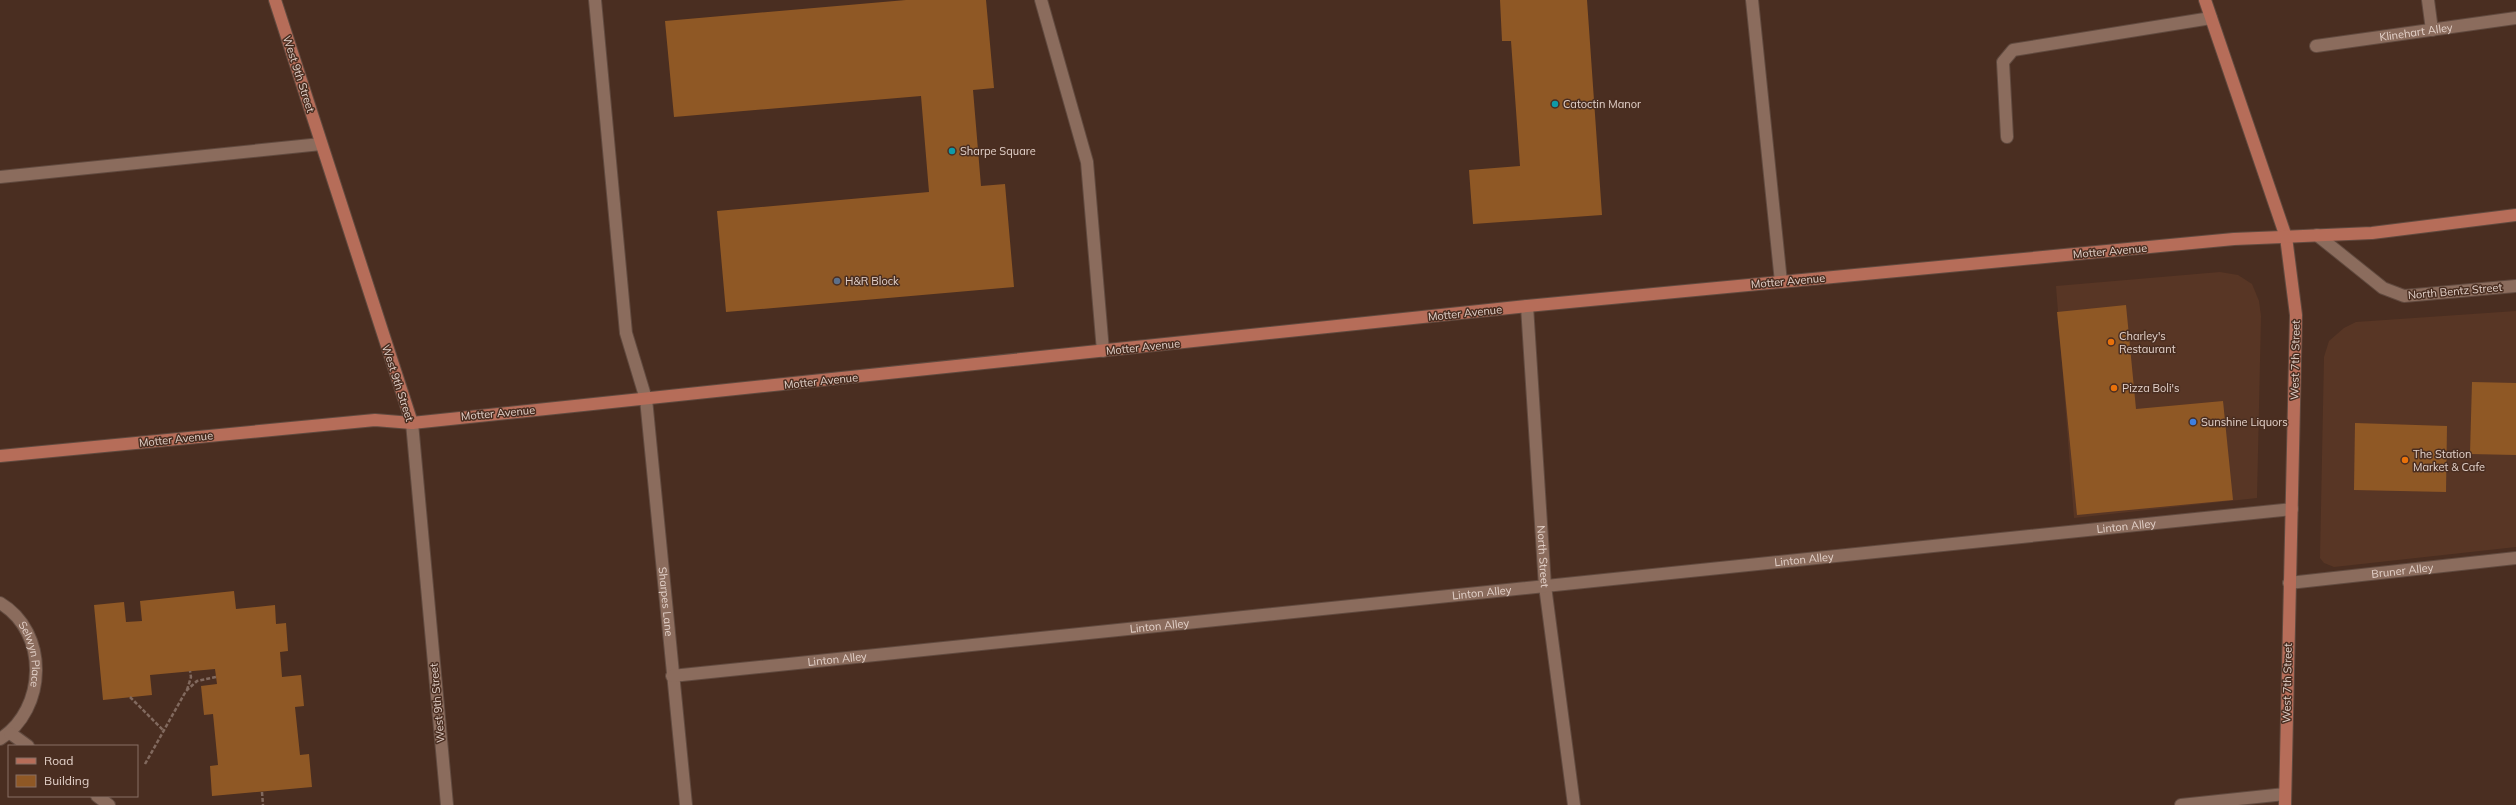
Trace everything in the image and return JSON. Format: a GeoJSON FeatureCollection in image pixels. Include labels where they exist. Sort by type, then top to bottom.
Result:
{"type":"FeatureCollection","features":[{"type":"Feature","properties":{"kind":"main road","name":"West 9th Street"},"geometry":{"type":"LineString","coordinates":[[274,0],[412,423]]}},
{"type":"Feature","properties":{"kind":"main road","name":"West 7th Street"},"geometry":{"type":"LineString","coordinates":[[2205,0],[2286,237],[2296,315],[2285,800]]}},
{"type":"Feature","properties":{"kind":"main road"},"geometry":{"type":"LineString","coordinates":[[2286,237],[2372,233],[2516,215]]}},
{"type":"Feature","properties":{"kind":"main road","name":"Motter Avenue"},"geometry":{"type":"LineString","coordinates":[[0,456],[375,420],[412,423],[1527,306],[2227,240],[2286,237]]}},
{"type":"Feature","properties":{"kind":"street","name":"Sharpes Lane"},"geometry":{"type":"LineString","coordinates":[[595,0],[626,333],[646,399],[672,676],[686,805]]}},
{"type":"Feature","properties":{"kind":"street"},"geometry":{"type":"LineString","coordinates":[[1041,0],[1087,162],[1104,351]]}},
{"type":"Feature","properties":{"kind":"street"},"geometry":{"type":"LineString","coordinates":[[1752,0],[1781,282]]}},
{"type":"Feature","properties":{"kind":"street"},"geometry":{"type":"LineString","coordinates":[[2428,0],[2432,30]]}},
{"type":"Feature","properties":{"kind":"street"},"geometry":{"type":"LineString","coordinates":[[2007,137],[2003,62],[2013,50],[2211,18]]}},
{"type":"Feature","properties":{"kind":"street","name":"Klinehart Alley"},"geometry":{"type":"LineString","coordinates":[[2316,46],[2516,18]]}},
{"type":"Feature","properties":{"kind":"street"},"geometry":{"type":"LineString","coordinates":[[0,177],[321,144]]}},
{"type":"Feature","properties":{"kind":"street","name":"North Bentz Street"},"geometry":{"type":"LineString","coordinates":[[2318,235],[2383,288],[2404,296],[2516,286]]}},
{"type":"Feature","properties":{"kind":"street","name":"North Street"},"geometry":{"type":"LineString","coordinates":[[1527,306],[1545,586],[1574,805]]}},
{"type":"Feature","properties":{"kind":"street","name":"West 9th Street"},"geometry":{"type":"LineString","coordinates":[[412,423],[447,805]]}},
{"type":"Feature","properties":{"kind":"street","name":"Linton Alley"},"geometry":{"type":"LineString","coordinates":[[672,676],[2292,509]]}},
{"type":"Feature","properties":{"kind":"street","name":"Bruner Alley"},"geometry":{"type":"LineString","coordinates":[[2289,583],[2516,558]]}},
{"type":"Feature","properties":{"kind":"street","name":"Selwyn Place"},"geometry":{"type":"LineString","coordinates":[[0,603],[9,608],[26,630],[36,656],[37,684],[27,711],[5,736],[26,745]]}},
{"type":"Feature","properties":{"kind":"street"},"geometry":{"type":"LineString","coordinates":[[98,797],[109,805]]}},
{"type":"Feature","properties":{"kind":"street"},"geometry":{"type":"LineString","coordinates":[[2181,805],[2285,800]]}},
{"type":"Feature","properties":{"kind":"path"},"geometry":{"type":"LineString","coordinates":[[145,764],[186,691],[191,677],[190,671]]}},
{"type":"Feature","properties":{"kind":"path"},"geometry":{"type":"LineString","coordinates":[[186,691],[197,681],[216,677]]}},
{"type":"Feature","properties":{"kind":"path"},"geometry":{"type":"LineString","coordinates":[[130,697],[164,731]]}},
{"type":"Feature","properties":{"kind":"path"},"geometry":{"type":"LineString","coordinates":[[262,792],[264,805]]}},
{"type":"Feature","properties":{"kind":"shaded area"},"geometry":{"type":"Polygon","coordinates":[[[2220,272],[2238,275],[2252,284],[2259,301],[2261,316],[2257,498],[2074,518],[2056,286],[2220,272]]]}},
{"type":"Feature","properties":{"kind":"shaded area"},"geometry":{"type":"Polygon","coordinates":[[[2516,311],[2516,547],[2334,567],[2324,563],[2320,558],[2324,357],[2329,341],[2344,328],[2356,322],[2516,311]]]}},
{"type":"Feature","properties":{"kind":"building","name":"Sharpe Square"},"geometry":{"type":"Polygon","coordinates":[[[906,0],[986,0],[994,88],[973,90],[981,186],[1005,184],[1014,287],[726,312],[717,211],[929,192],[921,96],[674,117],[665,21],[906,0]]]}},
{"type":"Feature","properties":{"kind":"building","name":"Catoctin Manor"},"geometry":{"type":"Polygon","coordinates":[[[1500,0],[1587,0],[1602,215],[1473,224],[1469,170],[1520,166],[1511,41],[1502,41],[1500,0]]]}},
{"type":"Feature","properties":{"kind":"building"},"geometry":{"type":"Polygon","coordinates":[[[2126,305],[2136,409],[2223,401],[2233,500],[2077,515],[2057,312],[2126,305]]]}},
{"type":"Feature","properties":{"kind":"building"},"geometry":{"type":"Polygon","coordinates":[[[2472,382],[2516,383],[2516,455],[2470,454],[2472,382]]]}},
{"type":"Feature","properties":{"kind":"building"},"geometry":{"type":"Polygon","coordinates":[[[2355,423],[2447,426],[2446,492],[2354,490],[2355,423]]]}},
{"type":"Feature","properties":{"kind":"building"},"geometry":{"type":"Polygon","coordinates":[[[234,591],[236,609],[275,605],[276,624],[286,623],[288,651],[280,652],[282,677],[301,675],[304,706],[295,707],[300,755],[309,754],[312,787],[212,796],[210,766],[218,765],[213,714],[204,715],[201,686],[217,684],[215,669],[150,675],[152,695],[103,700],[94,605],[124,602],[126,622],[142,621],[140,601],[234,591]]]}},
{"type":"Feature","properties":{"kind":"place","name":"Catoctin Manor"},"geometry":{"type":"Point","coordinates":[1555,104]}},
{"type":"Feature","properties":{"kind":"place","name":"Sharpe Square"},"geometry":{"type":"Point","coordinates":[952,151]}},
{"type":"Feature","properties":{"kind":"place","name":"H&R Block"},"geometry":{"type":"Point","coordinates":[837,281]}},
{"type":"Feature","properties":{"kind":"place","name":"Charley's Restaurant"},"geometry":{"type":"Point","coordinates":[2111,342]}},
{"type":"Feature","properties":{"kind":"place","name":"Pizza Boli's"},"geometry":{"type":"Point","coordinates":[2114,388]}},
{"type":"Feature","properties":{"kind":"place","name":"Sunshine Liquors"},"geometry":{"type":"Point","coordinates":[2193,422]}},
{"type":"Feature","properties":{"kind":"place","name":"The Station Market & Cafe"},"geometry":{"type":"Point","coordinates":[2405,460]}}]}
